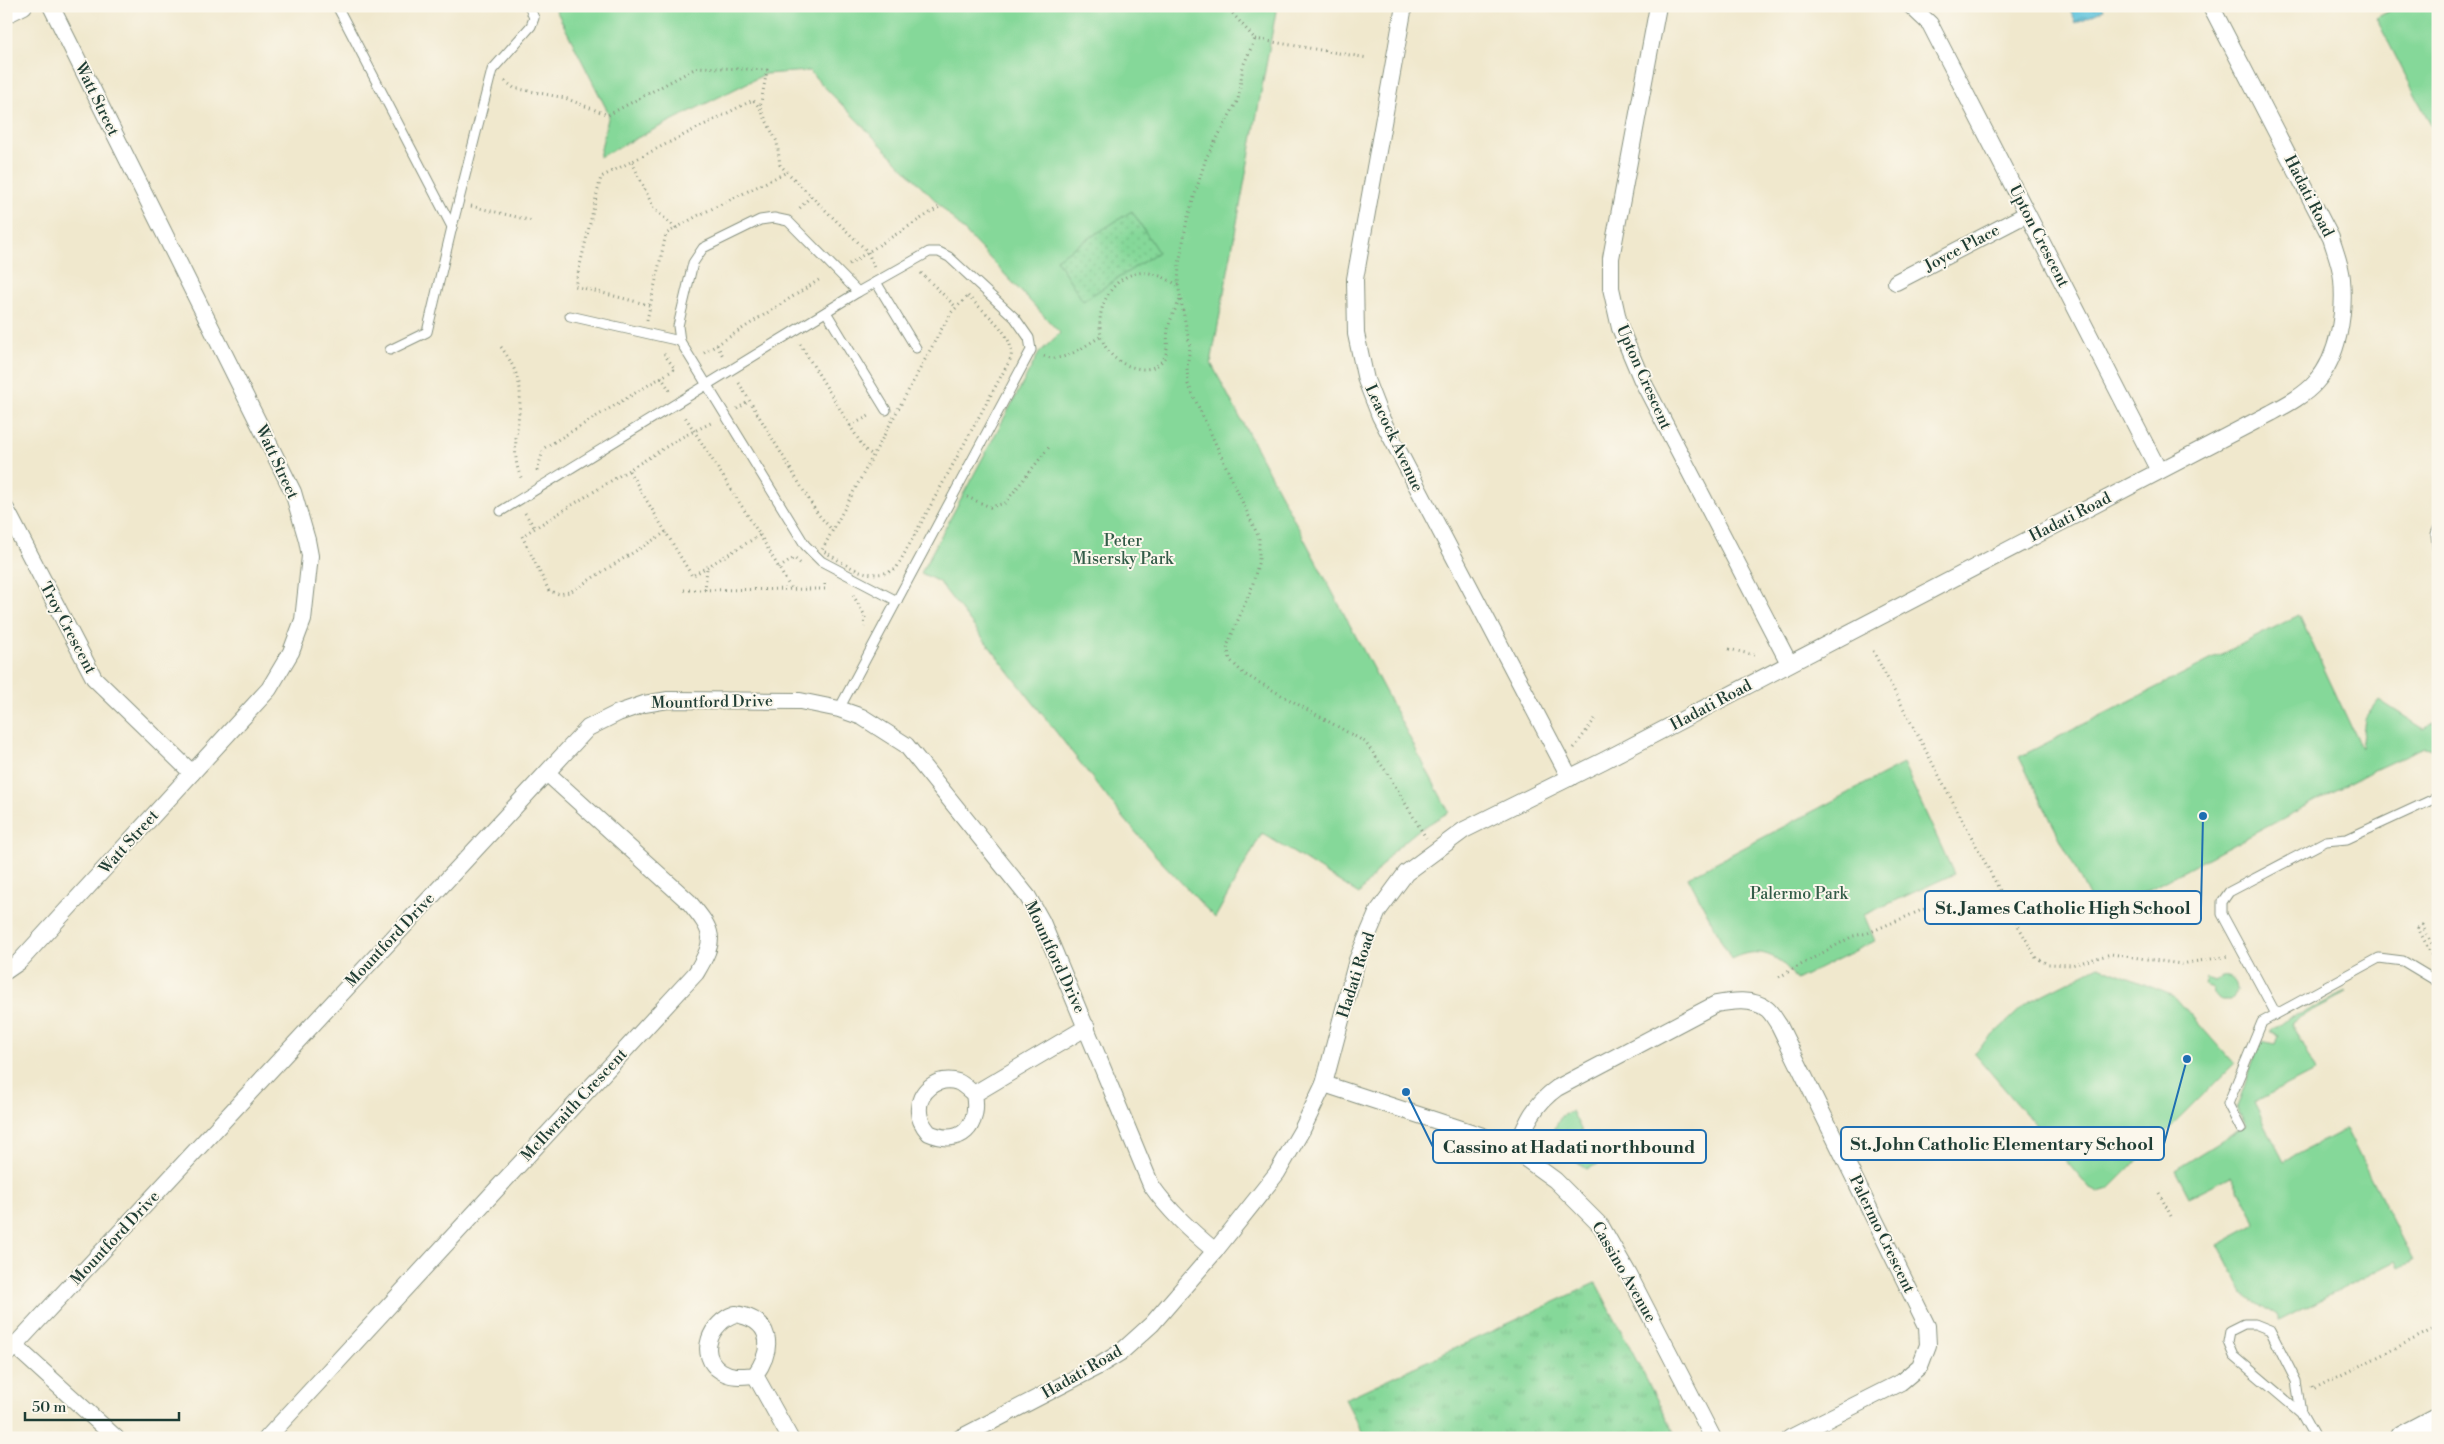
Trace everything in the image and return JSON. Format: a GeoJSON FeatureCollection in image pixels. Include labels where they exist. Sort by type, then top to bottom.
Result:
{"type":"FeatureCollection","features":[{"type":"Feature","properties":{"kind":"main road"},"geometry":{"type":"LineString","coordinates":[[2402,1438],[2438,1419]]}},
{"type":"Feature","properties":{"kind":"street"},"geometry":{"type":"LineString","coordinates":[[6,15],[24,6]]}},
{"type":"Feature","properties":{"kind":"street","name":"Watt Street"},"geometry":{"type":"LineString","coordinates":[[6,971],[19,962],[269,688],[291,652],[303,620],[310,566],[307,540],[293,492],[51,6]]}},
{"type":"Feature","properties":{"kind":"street","name":"Leacock Avenue"},"geometry":{"type":"LineString","coordinates":[[1404,6],[1354,279],[1356,334],[1366,380],[1380,416],[1570,778]]}},
{"type":"Feature","properties":{"kind":"street","name":"Upton Crescent"},"geometry":{"type":"LineString","coordinates":[[1658,6],[1611,258],[1611,288],[1620,328],[1641,378],[1789,663]]}},
{"type":"Feature","properties":{"kind":"street","name":"Upton Crescent"},"geometry":{"type":"LineString","coordinates":[[1911,6],[1930,24],[2159,471]]}},
{"type":"Feature","properties":{"kind":"street","name":"Hadati Road"},"geometry":{"type":"LineString","coordinates":[[960,1438],[1095,1368],[1121,1352],[1152,1324],[1215,1251],[1276,1173],[1302,1130],[1324,1084],[1357,960],[1378,911],[1406,873],[1464,830],[1570,778],[2285,406],[2316,382],[2334,351],[2343,318],[2342,278],[2331,238],[2211,6]]}},
{"type":"Feature","properties":{"kind":"street","name":"Joyce Place"},"geometry":{"type":"LineString","coordinates":[[1896,282],[2027,214]]}},
{"type":"Feature","properties":{"kind":"street","name":"Troy Crescent"},"geometry":{"type":"LineString","coordinates":[[6,509],[94,678],[192,773]]}},
{"type":"Feature","properties":{"kind":"street","name":"Mountford Drive"},"geometry":{"type":"LineString","coordinates":[[11,1350],[309,1026],[588,728],[618,713],[644,704],[668,700],[800,701],[839,709],[862,717],[906,745],[1028,897],[1042,922],[1087,1027],[1151,1185],[1165,1205],[1184,1225],[1215,1251]]}},
{"type":"Feature","properties":{"kind":"street","name":"McIlwraith Crescent"},"geometry":{"type":"LineString","coordinates":[[267,1438],[696,973],[710,951],[708,926],[688,902],[547,773]]}},
{"type":"Feature","properties":{"kind":"street","name":"Palermo Crescent"},"geometry":{"type":"LineString","coordinates":[[1515,1151],[1529,1118],[1542,1099],[1557,1088],[1716,1004],[1732,1001],[1748,1002],[1767,1009],[1779,1026],[1927,1326],[1928,1345],[1920,1366],[1901,1382],[1790,1438]]}},
{"type":"Feature","properties":{"kind":"street"},"geometry":{"type":"LineString","coordinates":[[974,1094],[1087,1027]]}},
{"type":"Feature","properties":{"kind":"street","name":"Cassino Avenue"},"geometry":{"type":"LineString","coordinates":[[1324,1084],[1480,1135],[1515,1151],[1555,1180],[1601,1226],[1629,1274],[1713,1438]]}},
{"type":"Feature","properties":{"kind":"street"},"geometry":{"type":"LineString","coordinates":[[11,1350],[116,1438]]}},
{"type":"Feature","properties":{"kind":"street"},"geometry":{"type":"LineString","coordinates":[[755,1375],[790,1438]]}},
{"type":"Feature","properties":{"kind":"lane"},"geometry":{"type":"LineString","coordinates":[[338,6],[452,227]]}},
{"type":"Feature","properties":{"kind":"lane"},"geometry":{"type":"LineString","coordinates":[[390,350],[427,332],[492,70],[531,26],[534,18],[529,6]]}},
{"type":"Feature","properties":{"kind":"lane"},"geometry":{"type":"LineString","coordinates":[[858,292],[788,221],[774,218],[760,220],[703,248],[693,263],[678,326],[680,341],[806,545],[821,561],[897,601]]}},
{"type":"Feature","properties":{"kind":"lane"},"geometry":{"type":"LineString","coordinates":[[501,511],[858,292],[929,252],[939,252],[949,256],[1015,318],[1029,338],[1031,350],[839,709]]}},
{"type":"Feature","properties":{"kind":"lane"},"geometry":{"type":"LineString","coordinates":[[876,282],[916,348]]}},
{"type":"Feature","properties":{"kind":"lane"},"geometry":{"type":"LineString","coordinates":[[826,312],[886,410]]}},
{"type":"Feature","properties":{"kind":"lane"},"geometry":{"type":"LineString","coordinates":[[570,316],[680,341]]}},
{"type":"Feature","properties":{"kind":"lane"},"geometry":{"type":"LineString","coordinates":[[2438,529],[2436,534],[2438,557]]}},
{"type":"Feature","properties":{"kind":"lane"},"geometry":{"type":"LineString","coordinates":[[2276,1014],[2222,914],[2222,902],[2229,892],[2326,841],[2347,839],[2438,797]]}},
{"type":"Feature","properties":{"kind":"lane"},"geometry":{"type":"LineString","coordinates":[[2241,1129],[2228,1104],[2262,1022],[2379,958],[2402,961],[2438,982]]}},
{"type":"Feature","properties":{"kind":"lane"},"geometry":{"type":"LineString","coordinates":[[2301,1413],[2296,1381],[2270,1330],[2255,1324],[2244,1324],[2230,1332],[2228,1342],[2234,1356],[2301,1413],[2315,1438]]}},
{"type":"Feature","properties":{"kind":"path"},"geometry":{"type":"LineString","coordinates":[[1226,6],[1254,38],[1368,58]]}},
{"type":"Feature","properties":{"kind":"path"},"geometry":{"type":"LineString","coordinates":[[1254,38],[1243,66],[1238,100],[1206,158],[1197,184],[1187,220],[1178,285],[1190,347],[1187,367],[1188,384],[1259,538],[1259,560],[1252,588],[1228,646],[1230,660],[1244,674],[1365,742],[1388,774],[1427,839]]}},
{"type":"Feature","properties":{"kind":"path"},"geometry":{"type":"LineString","coordinates":[[492,70],[514,88],[565,98],[608,115],[698,67],[767,70],[760,108]]}},
{"type":"Feature","properties":{"kind":"path"},"geometry":{"type":"LineString","coordinates":[[650,305],[575,286],[601,177],[753,100],[760,108],[777,142],[780,165],[868,252],[875,271],[876,282]]}},
{"type":"Feature","properties":{"kind":"path"},"geometry":{"type":"LineString","coordinates":[[632,162],[654,209],[676,228]]}},
{"type":"Feature","properties":{"kind":"path"},"geometry":{"type":"LineString","coordinates":[[788,221],[811,196]]}},
{"type":"Feature","properties":{"kind":"path"},"geometry":{"type":"LineString","coordinates":[[458,202],[533,220]]}},
{"type":"Feature","properties":{"kind":"path"},"geometry":{"type":"LineString","coordinates":[[844,266],[941,206]]}},
{"type":"Feature","properties":{"kind":"path"},"geometry":{"type":"LineString","coordinates":[[1178,285],[1152,273],[1136,274],[1123,280],[1110,291],[1103,304],[1100,337],[1107,348],[1128,366],[1141,369],[1151,368],[1160,363],[1166,356],[1170,320],[1180,300]]}},
{"type":"Feature","properties":{"kind":"path"},"geometry":{"type":"LineString","coordinates":[[699,356],[822,278]]}},
{"type":"Feature","properties":{"kind":"path"},"geometry":{"type":"LineString","coordinates":[[968,296],[1006,335],[1012,347],[1010,358],[896,569],[873,575],[859,572],[822,550],[873,455],[952,312],[968,296]]}},
{"type":"Feature","properties":{"kind":"path"},"geometry":{"type":"LineString","coordinates":[[536,475],[544,448],[675,369],[666,355],[649,350],[644,333]]}},
{"type":"Feature","properties":{"kind":"path"},"geometry":{"type":"LineString","coordinates":[[1031,350],[1046,358],[1056,359],[1072,353],[1100,337]]}},
{"type":"Feature","properties":{"kind":"path"},"geometry":{"type":"LineString","coordinates":[[800,344],[865,450],[873,455]]}},
{"type":"Feature","properties":{"kind":"path"},"geometry":{"type":"LineString","coordinates":[[716,345],[726,361]]}},
{"type":"Feature","properties":{"kind":"path"},"geometry":{"type":"LineString","coordinates":[[501,347],[509,358],[520,389],[515,440],[520,476],[530,492]]}},
{"type":"Feature","properties":{"kind":"path"},"geometry":{"type":"LineString","coordinates":[[661,377],[673,395]]}},
{"type":"Feature","properties":{"kind":"path"},"geometry":{"type":"LineString","coordinates":[[738,383],[817,513],[832,530]]}},
{"type":"Feature","properties":{"kind":"path"},"geometry":{"type":"LineString","coordinates":[[733,411],[749,401]]}},
{"type":"Feature","properties":{"kind":"path"},"geometry":{"type":"LineString","coordinates":[[684,414],[792,589]]}},
{"type":"Feature","properties":{"kind":"path"},"geometry":{"type":"LineString","coordinates":[[666,532],[570,592],[559,594],[549,591],[522,536],[682,437],[695,432],[713,421]]}},
{"type":"Feature","properties":{"kind":"path"},"geometry":{"type":"LineString","coordinates":[[956,491],[984,506],[998,507],[1005,503],[1050,446]]}},
{"type":"Feature","properties":{"kind":"path"},"geometry":{"type":"LineString","coordinates":[[629,471],[692,576],[760,535]]}},
{"type":"Feature","properties":{"kind":"path"},"geometry":{"type":"LineString","coordinates":[[517,487],[530,479]]}},
{"type":"Feature","properties":{"kind":"path"},"geometry":{"type":"LineString","coordinates":[[524,510],[534,528]]}},
{"type":"Feature","properties":{"kind":"path"},"geometry":{"type":"LineString","coordinates":[[779,568],[794,558],[804,567]]}},
{"type":"Feature","properties":{"kind":"path"},"geometry":{"type":"LineString","coordinates":[[705,590],[707,568]]}},
{"type":"Feature","properties":{"kind":"path"},"geometry":{"type":"LineString","coordinates":[[817,576],[832,584]]}},
{"type":"Feature","properties":{"kind":"path"},"geometry":{"type":"LineString","coordinates":[[684,590],[825,589],[825,580]]}},
{"type":"Feature","properties":{"kind":"path"},"geometry":{"type":"LineString","coordinates":[[846,592],[853,595],[865,616],[866,624],[861,633]]}},
{"type":"Feature","properties":{"kind":"path"},"geometry":{"type":"LineString","coordinates":[[1729,649],[1754,654]]}},
{"type":"Feature","properties":{"kind":"path"},"geometry":{"type":"LineString","coordinates":[[1873,650],[2036,958],[2048,964],[2072,965],[2111,954],[2181,964],[2199,963],[2243,952]]}},
{"type":"Feature","properties":{"kind":"path"},"geometry":{"type":"LineString","coordinates":[[1559,757],[1576,747],[1595,719]]}},
{"type":"Feature","properties":{"kind":"path"},"geometry":{"type":"LineString","coordinates":[[1779,977],[1853,936],[1868,933],[1936,904],[1952,900],[1984,904],[2014,918]]}},
{"type":"Feature","properties":{"kind":"path"},"geometry":{"type":"LineString","coordinates":[[2438,955],[2422,925],[2418,928],[2438,966]]}},
{"type":"Feature","properties":{"kind":"path"},"geometry":{"type":"LineString","coordinates":[[2159,1193],[2171,1216]]}},
{"type":"Feature","properties":{"kind":"path"},"geometry":{"type":"LineString","coordinates":[[2309,1380],[2313,1389],[2438,1327]]}},
{"type":"Feature","properties":{"kind":"green space","name":"Peter Misersky Park"},"geometry":{"type":"Polygon","coordinates":[[[554,6],[1277,6],[1211,363],[1449,812],[1417,831],[1393,851],[1359,894],[1262,833],[1215,918],[1155,855],[1117,810],[939,582],[921,573],[1039,353],[1060,333],[935,200],[809,71],[765,74],[599,157],[609,114],[554,6]]]}},
{"type":"Feature","properties":{"kind":"green space"},"geometry":{"type":"Polygon","coordinates":[[[2399,6],[2438,6],[2438,139],[2376,18],[2399,6]]]}},
{"type":"Feature","properties":{"kind":"green space"},"geometry":{"type":"Polygon","coordinates":[[[1132,211],[1158,252],[1083,301],[1056,259],[1132,211]]]}},
{"type":"Feature","properties":{"kind":"green space"},"geometry":{"type":"Polygon","coordinates":[[[2299,615],[2361,748],[2365,719],[2379,700],[2424,729],[2433,723],[2438,724],[2438,750],[2424,747],[2372,771],[2099,916],[2019,757],[2299,615]]]}},
{"type":"Feature","properties":{"kind":"green space","name":"Palermo Park"},"geometry":{"type":"Polygon","coordinates":[[[1903,764],[1954,874],[1864,915],[1875,941],[1796,980],[1783,964],[1768,955],[1750,953],[1731,959],[1688,877],[1903,764]]]}},
{"type":"Feature","properties":{"kind":"green space"},"geometry":{"type":"Polygon","coordinates":[[[2099,966],[2174,996],[2234,1064],[2109,1189],[2098,1192],[2088,1187],[1974,1053],[2028,1002],[2099,966]]]}},
{"type":"Feature","properties":{"kind":"green space"},"geometry":{"type":"Polygon","coordinates":[[[2221,977],[2230,978],[2236,984],[2237,991],[2230,1000],[2219,1000],[2214,994],[2213,988],[2204,985],[2206,978],[2215,981],[2221,977]]]}},
{"type":"Feature","properties":{"kind":"green space"},"geometry":{"type":"Polygon","coordinates":[[[2345,992],[2291,1022],[2316,1071],[2254,1103],[2284,1161],[2346,1129],[2413,1261],[2399,1268],[2396,1261],[2280,1321],[2278,1316],[2243,1293],[2218,1245],[2257,1224],[2231,1176],[2189,1197],[2175,1170],[2246,1126],[2237,1107],[2260,1041],[2276,1044],[2279,1036],[2270,1032],[2289,1017],[2303,1013],[2345,992]]]}},
{"type":"Feature","properties":{"kind":"green space"},"geometry":{"type":"Polygon","coordinates":[[[1572,1111],[1598,1164],[1587,1169],[1549,1141],[1561,1116],[1572,1111]]]}},
{"type":"Feature","properties":{"kind":"green space"},"geometry":{"type":"Polygon","coordinates":[[[1596,1283],[1677,1438],[1365,1438],[1345,1399],[1596,1283]]]}},
{"type":"Feature","properties":{"kind":"water"},"geometry":{"type":"Polygon","coordinates":[[[2077,6],[2101,6],[2103,10],[2076,23],[2070,10],[2077,6]]]}},
{"type":"Feature","properties":{"kind":"place","name":"St. James Catholic High School"},"geometry":{"type":"Point","coordinates":[2203,816]}},
{"type":"Feature","properties":{"kind":"place","name":"St. John Catholic Elementary School"},"geometry":{"type":"Point","coordinates":[2187,1059]}},
{"type":"Feature","properties":{"kind":"place","name":"Cassino at Hadati northbound"},"geometry":{"type":"Point","coordinates":[1406,1092]}}]}
